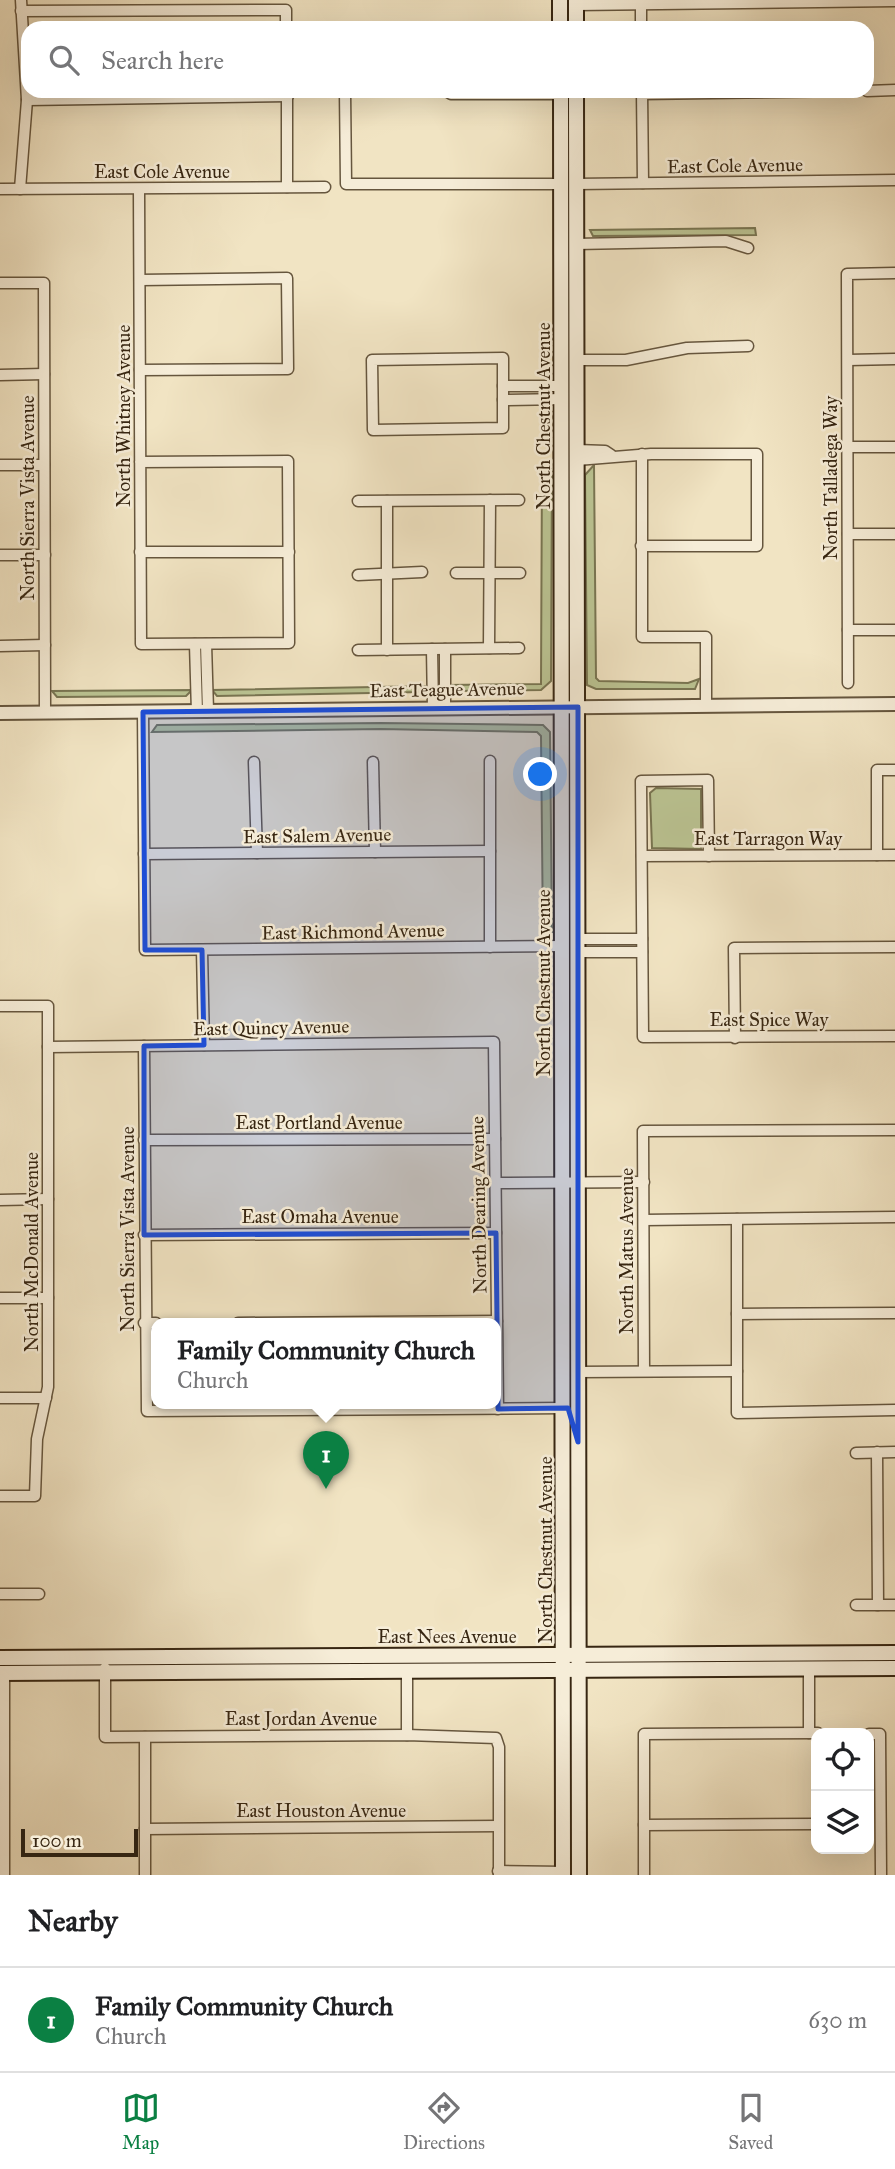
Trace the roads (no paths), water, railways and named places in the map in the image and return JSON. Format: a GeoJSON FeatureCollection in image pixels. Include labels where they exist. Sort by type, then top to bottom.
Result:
{"type":"FeatureCollection","features":[{"type":"Feature","properties":{"kind":"main road"},"geometry":{"type":"LineString","coordinates":[[560,0],[560,21]]}},
{"type":"Feature","properties":{"kind":"main road"},"geometry":{"type":"LineString","coordinates":[[575,2],[576,21]]}},
{"type":"Feature","properties":{"kind":"main road","name":"North Chestnut Avenue"},"geometry":{"type":"LineString","coordinates":[[562,98],[569,184],[563,393],[561,707],[563,1408],[579,1875]]}},
{"type":"Feature","properties":{"kind":"main road","name":"North Chestnut Avenue"},"geometry":{"type":"LineString","coordinates":[[565,1874],[578,1441],[577,360],[576,244],[569,235],[568,193],[575,98]]}},
{"type":"Feature","properties":{"kind":"main road"},"geometry":{"type":"LineString","coordinates":[[563,393],[568,405],[569,451],[577,455]]}},
{"type":"Feature","properties":{"kind":"main road"},"geometry":{"type":"LineString","coordinates":[[562,946],[570,952],[570,1015],[579,1066]]}},
{"type":"Feature","properties":{"kind":"main road"},"geometry":{"type":"LineString","coordinates":[[563,1408],[570,1416],[571,1432],[578,1441]]}},
{"type":"Feature","properties":{"kind":"main road"},"geometry":{"type":"LineString","coordinates":[[809,1668],[821,1660],[872,1660],[895,1653]]}},
{"type":"Feature","properties":{"kind":"main road","name":"East Nees Avenue"},"geometry":{"type":"LineString","coordinates":[[1,1668],[105,1673],[407,1671],[571,1662],[895,1653]]}},
{"type":"Feature","properties":{"kind":"main road"},"geometry":{"type":"LineString","coordinates":[[285,1672],[321,1664],[388,1663],[392,1656]]}},
{"type":"Feature","properties":{"kind":"main road","name":"East Nees Avenue"},"geometry":{"type":"LineString","coordinates":[[1,1668],[105,1657],[392,1656],[895,1668]]}},
{"type":"Feature","properties":{"kind":"street"},"geometry":{"type":"LineString","coordinates":[[21,0],[22,21]]}},
{"type":"Feature","properties":{"kind":"street"},"geometry":{"type":"LineString","coordinates":[[575,2],[641,4],[895,1]]}},
{"type":"Feature","properties":{"kind":"street"},"geometry":{"type":"LineString","coordinates":[[641,4],[641,21]]}},
{"type":"Feature","properties":{"kind":"street"},"geometry":{"type":"LineString","coordinates":[[21,11],[177,5],[286,10],[286,21]]}},
{"type":"Feature","properties":{"kind":"street"},"geometry":{"type":"LineString","coordinates":[[874,91],[895,90]]}},
{"type":"Feature","properties":{"kind":"street"},"geometry":{"type":"LineString","coordinates":[[20,189],[27,100],[114,98]]}},
{"type":"Feature","properties":{"kind":"street"},"geometry":{"type":"LineString","coordinates":[[287,98],[287,187]]}},
{"type":"Feature","properties":{"kind":"street","name":"East Cole Avenue"},"geometry":{"type":"LineString","coordinates":[[345,98],[346,184],[895,180]]}},
{"type":"Feature","properties":{"kind":"street"},"geometry":{"type":"LineString","coordinates":[[642,98],[643,183]]}},
{"type":"Feature","properties":{"kind":"street","name":"East Cole Avenue"},"geometry":{"type":"LineString","coordinates":[[0,190],[325,187]]}},
{"type":"Feature","properties":{"kind":"street","name":"North Whitney Avenue"},"geometry":{"type":"LineString","coordinates":[[139,189],[141,644],[201,644]]}},
{"type":"Feature","properties":{"kind":"street"},"geometry":{"type":"LineString","coordinates":[[576,244],[726,241],[748,248]]}},
{"type":"Feature","properties":{"kind":"street","name":"North Talladega Way"},"geometry":{"type":"LineString","coordinates":[[848,683],[847,274],[895,273]]}},
{"type":"Feature","properties":{"kind":"street"},"geometry":{"type":"LineString","coordinates":[[140,279],[287,278],[288,369],[140,370]]}},
{"type":"Feature","properties":{"kind":"street","name":"North Sierra Vista Avenue"},"geometry":{"type":"LineString","coordinates":[[0,283],[44,283],[45,712]]}},
{"type":"Feature","properties":{"kind":"street"},"geometry":{"type":"LineString","coordinates":[[577,360],[626,360],[687,348],[748,346]]}},
{"type":"Feature","properties":{"kind":"street"},"geometry":{"type":"LineString","coordinates":[[503,358],[503,387],[503,428],[373,430],[372,360],[503,358]]}},
{"type":"Feature","properties":{"kind":"street"},"geometry":{"type":"LineString","coordinates":[[848,360],[895,359]]}},
{"type":"Feature","properties":{"kind":"street"},"geometry":{"type":"LineString","coordinates":[[0,375],[44,374]]}},
{"type":"Feature","properties":{"kind":"street"},"geometry":{"type":"LineString","coordinates":[[503,387],[526,386],[563,393]]}},
{"type":"Feature","properties":{"kind":"street"},"geometry":{"type":"LineString","coordinates":[[526,386],[526,400]]}},
{"type":"Feature","properties":{"kind":"street"},"geometry":{"type":"LineString","coordinates":[[503,400],[526,400],[563,393]]}},
{"type":"Feature","properties":{"kind":"street"},"geometry":{"type":"LineString","coordinates":[[848,447],[895,447]]}},
{"type":"Feature","properties":{"kind":"street"},"geometry":{"type":"LineString","coordinates":[[642,454],[642,637],[706,637],[706,706]]}},
{"type":"Feature","properties":{"kind":"street"},"geometry":{"type":"LineString","coordinates":[[577,455],[605,460],[611,456],[642,454],[757,454],[757,546],[641,546]]}},
{"type":"Feature","properties":{"kind":"street"},"geometry":{"type":"LineString","coordinates":[[140,462],[288,461],[289,643],[201,644],[202,711]]}},
{"type":"Feature","properties":{"kind":"street"},"geometry":{"type":"LineString","coordinates":[[0,465],[44,465]]}},
{"type":"Feature","properties":{"kind":"street"},"geometry":{"type":"LineString","coordinates":[[387,500],[387,650]]}},
{"type":"Feature","properties":{"kind":"street"},"geometry":{"type":"LineString","coordinates":[[489,648],[490,500]]}},
{"type":"Feature","properties":{"kind":"street"},"geometry":{"type":"LineString","coordinates":[[358,501],[519,500]]}},
{"type":"Feature","properties":{"kind":"street"},"geometry":{"type":"LineString","coordinates":[[848,534],[895,534]]}},
{"type":"Feature","properties":{"kind":"street"},"geometry":{"type":"LineString","coordinates":[[140,552],[289,552]]}},
{"type":"Feature","properties":{"kind":"street"},"geometry":{"type":"LineString","coordinates":[[0,555],[45,555]]}},
{"type":"Feature","properties":{"kind":"street"},"geometry":{"type":"LineString","coordinates":[[358,575],[422,572]]}},
{"type":"Feature","properties":{"kind":"street"},"geometry":{"type":"LineString","coordinates":[[456,573],[520,573]]}},
{"type":"Feature","properties":{"kind":"street"},"geometry":{"type":"LineString","coordinates":[[848,630],[895,630]]}},
{"type":"Feature","properties":{"kind":"street"},"geometry":{"type":"LineString","coordinates":[[0,646],[45,645]]}},
{"type":"Feature","properties":{"kind":"street"},"geometry":{"type":"LineString","coordinates":[[358,650],[519,648]]}},
{"type":"Feature","properties":{"kind":"street"},"geometry":{"type":"LineString","coordinates":[[432,649],[432,673],[439,708]]}},
{"type":"Feature","properties":{"kind":"street"},"geometry":{"type":"LineString","coordinates":[[439,708],[445,673],[445,649]]}},
{"type":"Feature","properties":{"kind":"street"},"geometry":{"type":"LineString","coordinates":[[432,673],[445,673]]}},
{"type":"Feature","properties":{"kind":"street","name":"East Teague Avenue"},"geometry":{"type":"LineString","coordinates":[[0,713],[895,704]]}},
{"type":"Feature","properties":{"kind":"street"},"geometry":{"type":"LineString","coordinates":[[143,712],[144,854]]}},
{"type":"Feature","properties":{"kind":"street"},"geometry":{"type":"LineString","coordinates":[[490,761],[490,947]]}},
{"type":"Feature","properties":{"kind":"street"},"geometry":{"type":"LineString","coordinates":[[254,762],[257,853]]}},
{"type":"Feature","properties":{"kind":"street"},"geometry":{"type":"LineString","coordinates":[[373,762],[375,852]]}},
{"type":"Feature","properties":{"kind":"street"},"geometry":{"type":"LineString","coordinates":[[877,855],[877,770],[895,770]]}},
{"type":"Feature","properties":{"kind":"street"},"geometry":{"type":"LineString","coordinates":[[579,946],[605,952],[642,951],[641,780],[708,780],[709,856]]}},
{"type":"Feature","properties":{"kind":"street","name":"East Salem Avenue"},"geometry":{"type":"LineString","coordinates":[[144,854],[490,851]]}},
{"type":"Feature","properties":{"kind":"street","name":"East Richmond Avenue"},"geometry":{"type":"LineString","coordinates":[[144,854],[145,950],[562,946]]}},
{"type":"Feature","properties":{"kind":"street","name":"East Tarragon Way"},"geometry":{"type":"LineString","coordinates":[[642,856],[895,855]]}},
{"type":"Feature","properties":{"kind":"street"},"geometry":{"type":"LineString","coordinates":[[605,939],[605,952]]}},
{"type":"Feature","properties":{"kind":"street"},"geometry":{"type":"LineString","coordinates":[[579,946],[605,939],[642,939]]}},
{"type":"Feature","properties":{"kind":"street"},"geometry":{"type":"LineString","coordinates":[[735,1038],[734,948],[895,947]]}},
{"type":"Feature","properties":{"kind":"street"},"geometry":{"type":"LineString","coordinates":[[202,950],[204,1045]]}},
{"type":"Feature","properties":{"kind":"street","name":"East Spice Way"},"geometry":{"type":"LineString","coordinates":[[642,951],[643,1037],[895,1036]]}},
{"type":"Feature","properties":{"kind":"street","name":"North McDonald Avenue"},"geometry":{"type":"LineString","coordinates":[[0,1006],[48,1006],[46,1398],[37,1438],[36,1496],[0,1496]]}},
{"type":"Feature","properties":{"kind":"street","name":"East Quincy Avenue"},"geometry":{"type":"LineString","coordinates":[[48,1047],[494,1042]]}},
{"type":"Feature","properties":{"kind":"street","name":"North Dearing Avenue"},"geometry":{"type":"LineString","coordinates":[[494,1042],[497,1318]]}},
{"type":"Feature","properties":{"kind":"street","name":"North Sierra Vista Avenue"},"geometry":{"type":"LineString","coordinates":[[144,1046],[144,1324],[147,1411],[498,1409]]}},
{"type":"Feature","properties":{"kind":"street","name":"North Matus Avenue"},"geometry":{"type":"LineString","coordinates":[[645,1371],[643,1131],[895,1130]]}},
{"type":"Feature","properties":{"kind":"street","name":"East Portland Avenue"},"geometry":{"type":"LineString","coordinates":[[144,1140],[495,1139]]}},
{"type":"Feature","properties":{"kind":"street"},"geometry":{"type":"LineString","coordinates":[[495,1183],[643,1182]]}},
{"type":"Feature","properties":{"kind":"street"},"geometry":{"type":"LineString","coordinates":[[0,1200],[48,1199]]}},
{"type":"Feature","properties":{"kind":"street"},"geometry":{"type":"LineString","coordinates":[[644,1220],[895,1217]]}},
{"type":"Feature","properties":{"kind":"street"},"geometry":{"type":"LineString","coordinates":[[737,1219],[737,1413],[895,1410]]}},
{"type":"Feature","properties":{"kind":"street","name":"East Omaha Avenue"},"geometry":{"type":"LineString","coordinates":[[144,1235],[496,1233]]}},
{"type":"Feature","properties":{"kind":"street"},"geometry":{"type":"LineString","coordinates":[[0,1298],[48,1298]]}},
{"type":"Feature","properties":{"kind":"street"},"geometry":{"type":"LineString","coordinates":[[737,1314],[895,1313]]}},
{"type":"Feature","properties":{"kind":"street"},"geometry":{"type":"LineString","coordinates":[[144,1324],[151,1323]]}},
{"type":"Feature","properties":{"kind":"street"},"geometry":{"type":"LineString","coordinates":[[578,1372],[737,1371]]}},
{"type":"Feature","properties":{"kind":"street"},"geometry":{"type":"LineString","coordinates":[[0,1398],[46,1398]]}},
{"type":"Feature","properties":{"kind":"street"},"geometry":{"type":"LineString","coordinates":[[501,1409],[563,1408]]}},
{"type":"Feature","properties":{"kind":"street"},"geometry":{"type":"LineString","coordinates":[[856,1452],[895,1452]]}},
{"type":"Feature","properties":{"kind":"street"},"geometry":{"type":"LineString","coordinates":[[877,1452],[878,1605]]}},
{"type":"Feature","properties":{"kind":"street"},"geometry":{"type":"LineString","coordinates":[[0,1594],[39,1594]]}},
{"type":"Feature","properties":{"kind":"street"},"geometry":{"type":"LineString","coordinates":[[856,1605],[895,1605]]}},
{"type":"Feature","properties":{"kind":"street"},"geometry":{"type":"LineString","coordinates":[[105,1657],[105,1673]]}},
{"type":"Feature","properties":{"kind":"street"},"geometry":{"type":"LineString","coordinates":[[1,1668],[4,1875]]}},
{"type":"Feature","properties":{"kind":"street"},"geometry":{"type":"LineString","coordinates":[[809,1668],[814,1728]]}},
{"type":"Feature","properties":{"kind":"street"},"geometry":{"type":"LineString","coordinates":[[407,1671],[407,1735]]}},
{"type":"Feature","properties":{"kind":"street","name":"East Jordan Avenue"},"geometry":{"type":"LineString","coordinates":[[105,1673],[105,1737],[407,1735],[496,1738],[499,1747],[498,1826]]}},
{"type":"Feature","properties":{"kind":"street"},"geometry":{"type":"LineString","coordinates":[[644,1875],[644,1734],[811,1733]]}},
{"type":"Feature","properties":{"kind":"street"},"geometry":{"type":"LineString","coordinates":[[874,1734],[880,1734],[881,1875]]}},
{"type":"Feature","properties":{"kind":"street"},"geometry":{"type":"LineString","coordinates":[[145,1737],[145,1875]]}},
{"type":"Feature","properties":{"kind":"street"},"geometry":{"type":"LineString","coordinates":[[874,1824],[881,1824]]}},
{"type":"Feature","properties":{"kind":"street"},"geometry":{"type":"LineString","coordinates":[[644,1825],[811,1825]]}},
{"type":"Feature","properties":{"kind":"street"},"geometry":{"type":"LineString","coordinates":[[498,1826],[498,1873],[565,1874]]}},
{"type":"Feature","properties":{"kind":"street","name":"East Houston Avenue"},"geometry":{"type":"LineString","coordinates":[[145,1829],[498,1826]]}},
{"type":"Feature","properties":{"kind":"place","name":"Family Community Church"},"geometry":{"type":"Point","coordinates":[326,1489]}}]}
